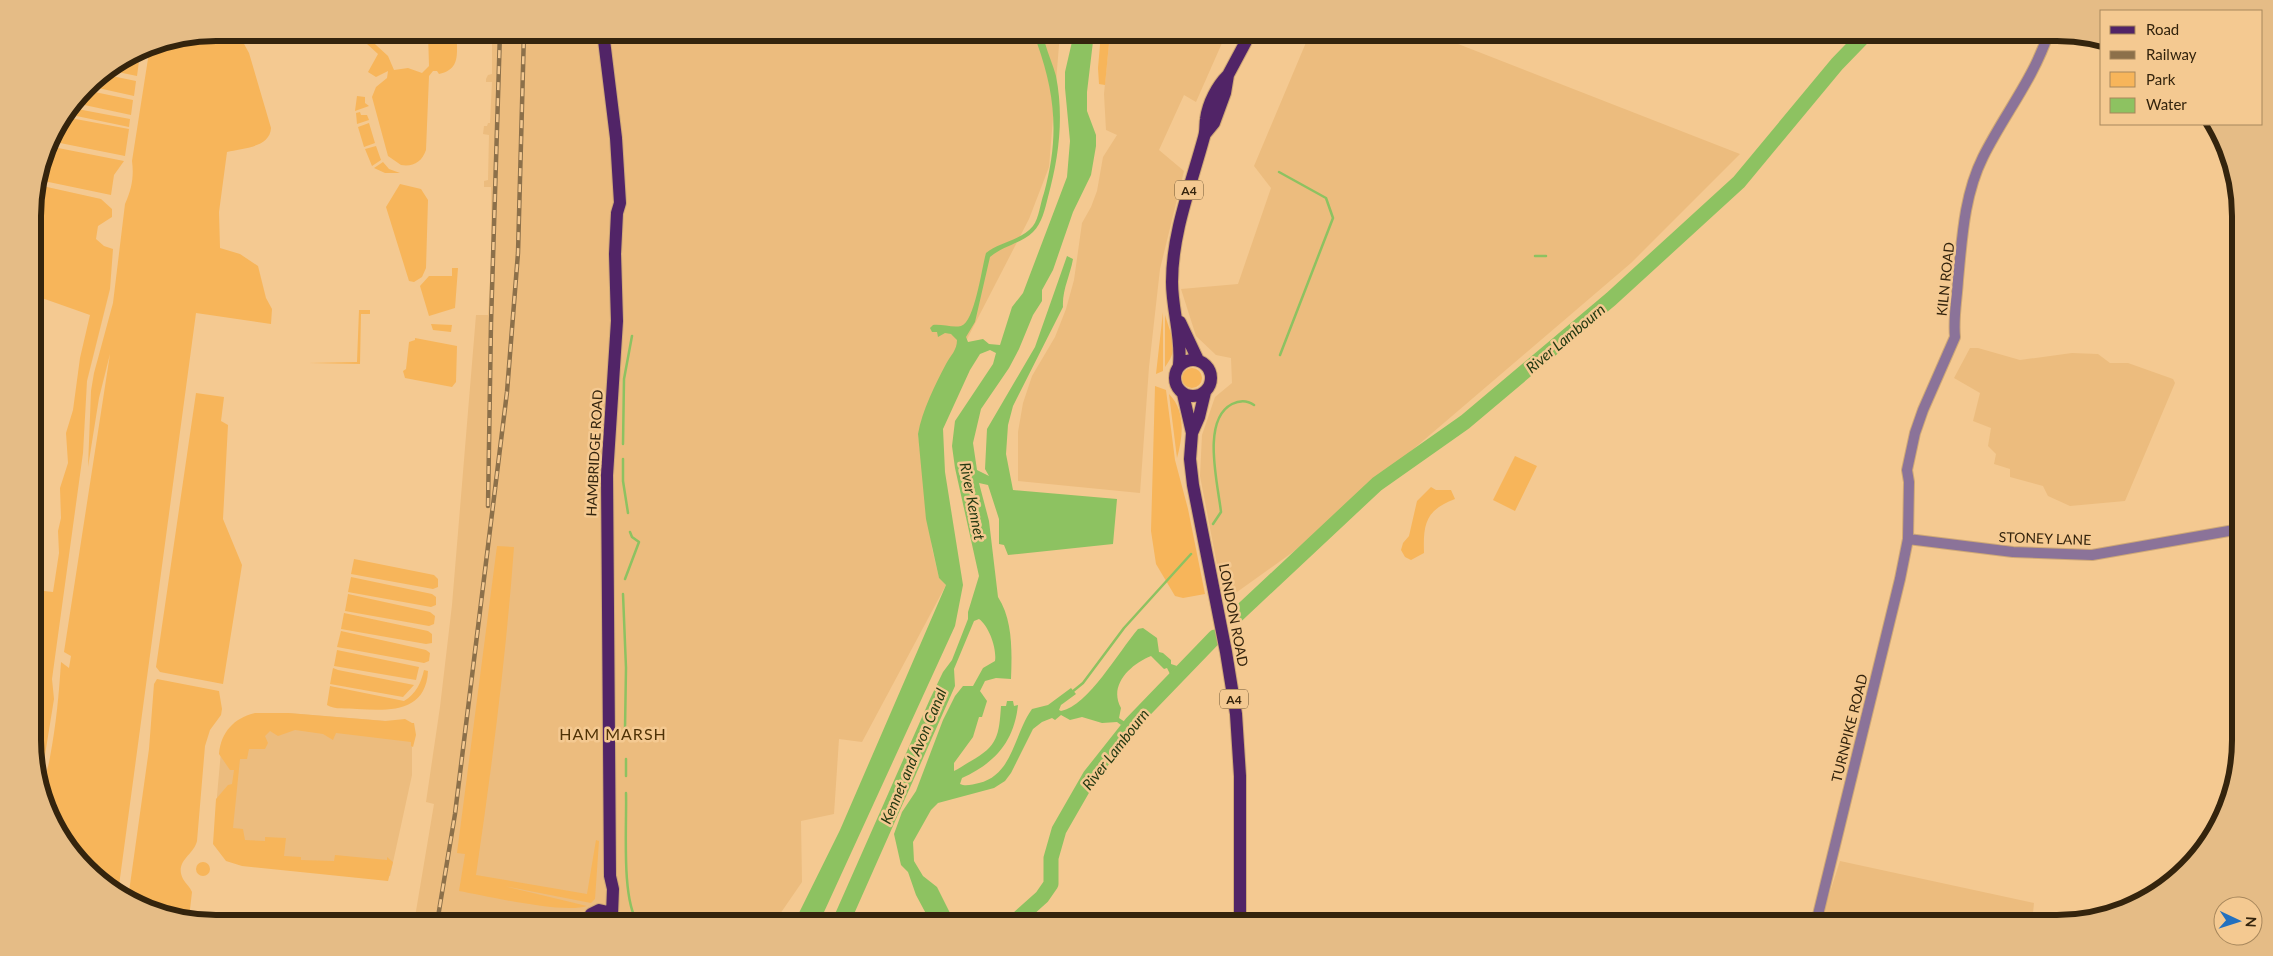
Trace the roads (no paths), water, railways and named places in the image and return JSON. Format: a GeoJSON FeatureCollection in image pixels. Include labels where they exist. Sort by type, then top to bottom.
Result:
{"type":"FeatureCollection","features":[{"type":"Feature","properties":{"kind":"main road","name":"HAMBRIDGE ROAD"},"geometry":{"type":"LineString","coordinates":[[604,41],[616,138],[620,203],[617,213],[616,329],[607,475],[610,876],[613,889],[614,915]]}},
{"type":"Feature","properties":{"kind":"main road","name":"A4"},"geometry":{"type":"LineString","coordinates":[[1183,394],[1174,381],[1179,365],[1180,342],[1172,287],[1176,247],[1184,207],[1205,134],[1214,123],[1225,93],[1228,75],[1246,41]]}},
{"type":"Feature","properties":{"kind":"main road","name":"A4"},"geometry":{"type":"LineString","coordinates":[[1176,314],[1198,360],[1210,372],[1210,382],[1204,392]]}},
{"type":"Feature","properties":{"kind":"main road"},"geometry":{"type":"LineString","coordinates":[[1179,365],[1188,360],[1198,360]]}},
{"type":"Feature","properties":{"kind":"main road"},"geometry":{"type":"LineString","coordinates":[[1183,394],[1194,396],[1204,392]]}},
{"type":"Feature","properties":{"kind":"main road","name":"LONDON ROAD"},"geometry":{"type":"LineString","coordinates":[[1192,433],[1199,418],[1204,392]]}},
{"type":"Feature","properties":{"kind":"main road","name":"LONDON ROAD"},"geometry":{"type":"LineString","coordinates":[[1183,394],[1192,433],[1190,459],[1193,486],[1226,652],[1238,724],[1240,914]]}},
{"type":"Feature","properties":{"kind":"main road","name":"HAMBRIDGE ROAD"},"geometry":{"type":"LineString","coordinates":[[599,910],[610,876]]}},
{"type":"Feature","properties":{"kind":"main road"},"geometry":{"type":"LineString","coordinates":[[590,915],[599,910],[605,910],[609,915]]}},
{"type":"Feature","properties":{"kind":"street","name":"KILN ROAD"},"geometry":{"type":"LineString","coordinates":[[1908,539],[1909,482],[1907,470],[1923,410],[1955,337],[1954,325],[1969,196],[1983,157],[2033,73],[2045,41]]}},
{"type":"Feature","properties":{"kind":"street","name":"STONEY LANE"},"geometry":{"type":"LineString","coordinates":[[1908,539],[2013,552],[2092,555],[2232,531]]}},
{"type":"Feature","properties":{"kind":"street","name":"TURNPIKE ROAD"},"geometry":{"type":"LineString","coordinates":[[1818,914],[1892,615],[1908,539]]}},
{"type":"Feature","properties":{"kind":"water"},"geometry":{"type":"Polygon","coordinates":[[[1072,41],[1093,41],[1087,92],[1087,111],[1096,135],[1091,175],[1073,212],[1053,270],[1042,290],[1042,301],[1033,315],[1009,368],[981,409],[973,443],[977,470],[989,476],[985,469],[987,429],[1035,347],[1067,256],[1073,259],[1065,289],[1063,307],[1013,406],[1008,425],[1006,454],[1013,490],[1117,499],[1113,544],[1008,555],[1004,545],[999,544],[999,519],[988,485],[979,483],[989,521],[998,597],[1009,626],[1011,679],[996,678],[985,681],[980,691],[987,701],[982,717],[979,717],[973,737],[954,763],[954,771],[980,756],[992,745],[998,732],[1001,706],[1006,706],[1007,701],[1013,701],[1014,706],[1018,705],[1012,730],[1001,750],[984,765],[962,778],[960,784],[979,783],[990,779],[999,772],[1012,752],[1032,709],[1048,705],[1071,688],[1076,694],[1061,705],[1059,710],[1071,707],[1082,699],[1092,689],[1138,629],[1143,628],[1157,638],[1159,652],[1171,660],[1171,664],[1177,666],[1170,674],[1167,668],[1164,669],[1151,656],[1129,670],[1117,691],[1121,708],[1119,718],[1125,722],[1121,725],[1117,722],[1102,723],[1082,717],[1070,720],[1061,715],[1055,720],[1052,718],[1042,722],[1033,729],[1005,781],[994,788],[938,803],[931,810],[913,842],[914,861],[923,876],[937,887],[951,915],[927,915],[916,895],[908,872],[901,865],[894,834],[902,812],[916,791],[943,720],[955,696],[963,686],[973,686],[983,668],[995,661],[995,650],[989,632],[979,619],[974,621],[954,669],[955,686],[854,915],[835,915],[930,699],[943,672],[952,660],[968,619],[968,612],[979,576],[955,468],[952,446],[955,421],[993,364],[996,353],[990,350],[980,354],[970,370],[943,429],[945,472],[963,585],[955,626],[823,915],[798,915],[840,830],[946,585],[939,578],[926,519],[918,434],[929,398],[955,350],[957,340],[951,334],[945,333],[938,337],[937,332],[932,332],[930,328],[933,325],[961,326],[966,322],[974,305],[986,253],[1023,235],[1033,226],[1037,219],[1049,173],[1053,136],[1052,100],[1037,43],[1045,43],[1056,76],[1060,107],[1055,167],[1046,206],[1041,220],[1029,236],[990,257],[975,322],[966,337],[968,342],[983,339],[989,344],[1000,345],[1012,307],[1023,293],[1067,177],[1070,141],[1065,72],[1072,41]]]}},
{"type":"Feature","properties":{"kind":"waterway","name":"River Lambourn"},"geometry":{"type":"LineString","coordinates":[[1236,616],[1377,484],[1465,422],[1611,299],[1739,182],[1837,64],[1859,41]]}},
{"type":"Feature","properties":{"kind":"waterway"},"geometry":{"type":"LineString","coordinates":[[1279,172],[1326,198],[1333,218],[1280,355]]}},
{"type":"Feature","properties":{"kind":"waterway"},"geometry":{"type":"LineString","coordinates":[[1535,256],[1546,256]]}},
{"type":"Feature","properties":{"kind":"waterway"},"geometry":{"type":"LineString","coordinates":[[623,444],[624,379],[632,336]]}},
{"type":"Feature","properties":{"kind":"waterway"},"geometry":{"type":"LineString","coordinates":[[1213,524],[1221,512],[1214,453],[1214,438],[1217,424],[1223,412],[1232,404],[1243,401],[1254,405]]}},
{"type":"Feature","properties":{"kind":"waterway"},"geometry":{"type":"LineString","coordinates":[[623,459],[623,481],[628,513]]}},
{"type":"Feature","properties":{"kind":"waterway"},"geometry":{"type":"LineString","coordinates":[[625,579],[639,542],[632,537],[630,532]]}},
{"type":"Feature","properties":{"kind":"waterway"},"geometry":{"type":"LineString","coordinates":[[1072,692],[1083,683],[1124,628],[1191,554]]}},
{"type":"Feature","properties":{"kind":"waterway"},"geometry":{"type":"LineString","coordinates":[[623,594],[626,668],[625,729]]}},
{"type":"Feature","properties":{"kind":"waterway","name":"River Lambourn"},"geometry":{"type":"LineString","coordinates":[[1022,915],[1042,897],[1051,884],[1051,858],[1059,830],[1090,776],[1132,723],[1215,637]]}},
{"type":"Feature","properties":{"kind":"waterway"},"geometry":{"type":"LineString","coordinates":[[626,759],[626,776]]}},
{"type":"Feature","properties":{"kind":"waterway"},"geometry":{"type":"LineString","coordinates":[[626,793],[627,880],[629,897],[634,915]]}},
{"type":"Feature","properties":{"kind":"railway"},"geometry":{"type":"LineString","coordinates":[[488,506],[491,323],[500,41]]}},
{"type":"Feature","properties":{"kind":"railway"},"geometry":{"type":"LineString","coordinates":[[438,915],[455,814],[507,392],[518,253],[524,41]]}},
{"type":"Feature","properties":{"kind":"district","name":"HAM MARSH"},"geometry":{"type":"Point","coordinates":[613,733]}},
{"type":"Feature","properties":{"kind":"water label","name":"River Kennet"},"geometry":{"type":"Point","coordinates":[973,501]}},
{"type":"Feature","properties":{"kind":"water label","name":"Kennet and Avon Canal"},"geometry":{"type":"Point","coordinates":[913,756]}}]}
